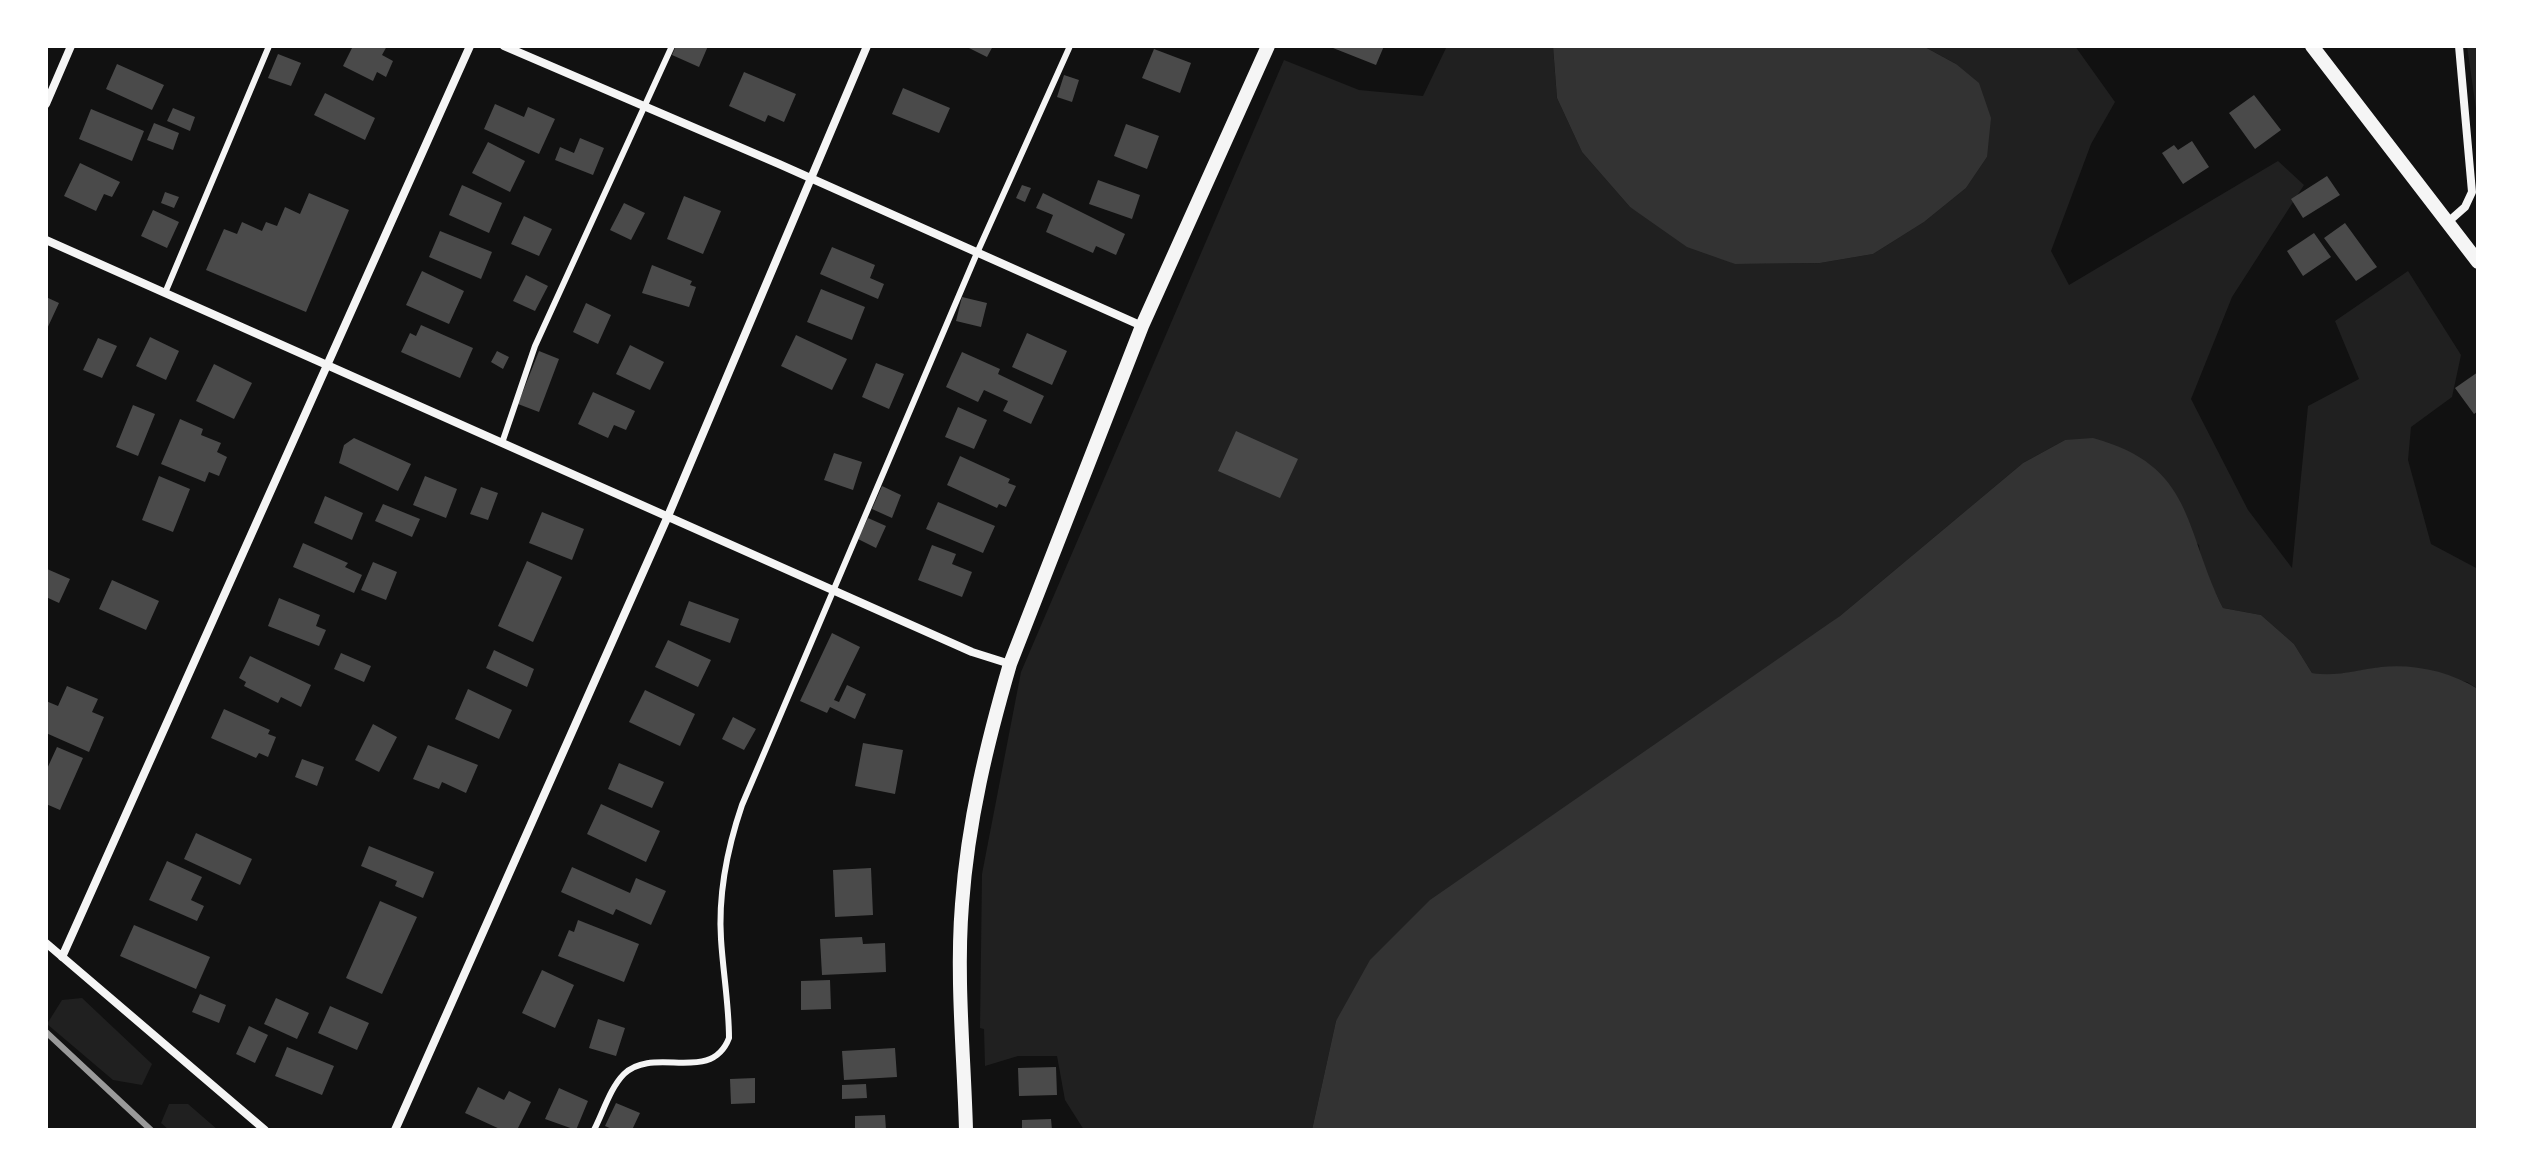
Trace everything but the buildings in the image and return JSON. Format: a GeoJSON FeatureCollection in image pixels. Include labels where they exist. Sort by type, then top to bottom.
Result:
{"type":"FeatureCollection","features":[{"type":"Feature","properties":{"kind":"street"},"geometry":{"type":"LineString","coordinates":[[46,104],[71,46]]}},
{"type":"Feature","properties":{"kind":"street"},"geometry":{"type":"LineString","coordinates":[[62,957],[470,46]]}},
{"type":"Feature","properties":{"kind":"street"},"geometry":{"type":"LineString","coordinates":[[504,46],[1142,326]]}},
{"type":"Feature","properties":{"kind":"street"},"geometry":{"type":"LineString","coordinates":[[395,1130],[668,516],[808,177],[867,46]]}},
{"type":"Feature","properties":{"kind":"street"},"geometry":{"type":"LineString","coordinates":[[966,1130],[961,906],[973,806],[1010,664],[1142,326],[1268,46]]}},
{"type":"Feature","properties":{"kind":"street"},"geometry":{"type":"LineString","coordinates":[[2312,46],[2478,262]]}},
{"type":"Feature","properties":{"kind":"street"},"geometry":{"type":"LineString","coordinates":[[2448,222],[2465,207],[2472,192],[2459,46]]}},
{"type":"Feature","properties":{"kind":"street"},"geometry":{"type":"LineString","coordinates":[[46,240],[835,588],[972,652],[1010,664]]}},
{"type":"Feature","properties":{"kind":"street"},"geometry":{"type":"LineString","coordinates":[[46,943],[265,1130]]}},
{"type":"Feature","properties":{"kind":"lane"},"geometry":{"type":"LineString","coordinates":[[165,293],[269,46]]}},
{"type":"Feature","properties":{"kind":"lane"},"geometry":{"type":"LineString","coordinates":[[502,443],[535,346],[672,46]]}},
{"type":"Feature","properties":{"kind":"lane"},"geometry":{"type":"LineString","coordinates":[[594,1130],[625,1073],[643,1065],[715,1059],[724,1051],[729,1038],[729,1012],[721,937],[723,878],[728,846],[742,805],[977,253],[1070,46]]}},
{"type":"Feature","properties":{"kind":"shaded area"},"geometry":{"type":"Polygon","coordinates":[[[1447,46],[1553,46],[1557,98],[1582,152],[1630,207],[1735,264],[1820,263],[1873,254],[1924,222],[1966,188],[1987,157],[1956,64],[1923,46],[2075,46],[2115,102],[2091,144],[2051,251],[2069,285],[2278,161],[2304,185],[2232,297],[2191,399],[2248,510],[2292,568],[2308,406],[2359,379],[2335,321],[2408,271],[2461,355],[2452,397],[2411,427],[2408,460],[2431,544],[2478,569],[2478,689],[2467,682],[2382,667],[2329,676],[2312,673],[2294,644],[2261,615],[2223,608],[2202,566],[2199,545],[2065,440],[2023,463],[1840,616],[1336,1021],[1312,1130],[1084,1130],[1065,1100],[1057,1056],[1018,1056],[985,1066],[984,1029],[980,1028],[982,874],[1021,672],[1284,60],[1359,90],[1423,96],[1447,46]]]}},
{"type":"Feature","properties":{"kind":"shaded area"},"geometry":{"type":"Polygon","coordinates":[[[1553,46],[1923,46],[1956,64],[1979,83],[1991,118],[1987,157],[1966,188],[1924,222],[1873,254],[1820,263],[1735,264],[1687,247],[1630,207],[1582,152],[1557,98],[1553,46]]]}},
{"type":"Feature","properties":{"kind":"shaded area"},"geometry":{"type":"Polygon","coordinates":[[[2467,46],[2478,46],[2478,123],[2467,46]]]}},
{"type":"Feature","properties":{"kind":"shaded area"},"geometry":{"type":"Polygon","coordinates":[[[2093,438],[2126,450],[2151,465],[2168,483],[2191,526],[2223,608],[2261,615],[2294,644],[2312,673],[2338,674],[2381,667],[2406,667],[2443,673],[2478,689],[2478,1130],[1312,1130],[1336,1021],[1370,960],[1430,900],[1840,616],[2023,463],[2065,440],[2093,438]]]}},
{"type":"Feature","properties":{"kind":"shaded area"},"geometry":{"type":"Polygon","coordinates":[[[82,998],[152,1064],[142,1085],[113,1080],[47,1024],[62,1000],[82,998]]]}},
{"type":"Feature","properties":{"kind":"shaded area"},"geometry":{"type":"Polygon","coordinates":[[[169,1104],[188,1104],[218,1130],[169,1130],[161,1123],[169,1104]]]}},
{"type":"Feature","properties":{"kind":"railway"},"geometry":{"type":"LineString","coordinates":[[46,1032],[151,1130]]}}]}
